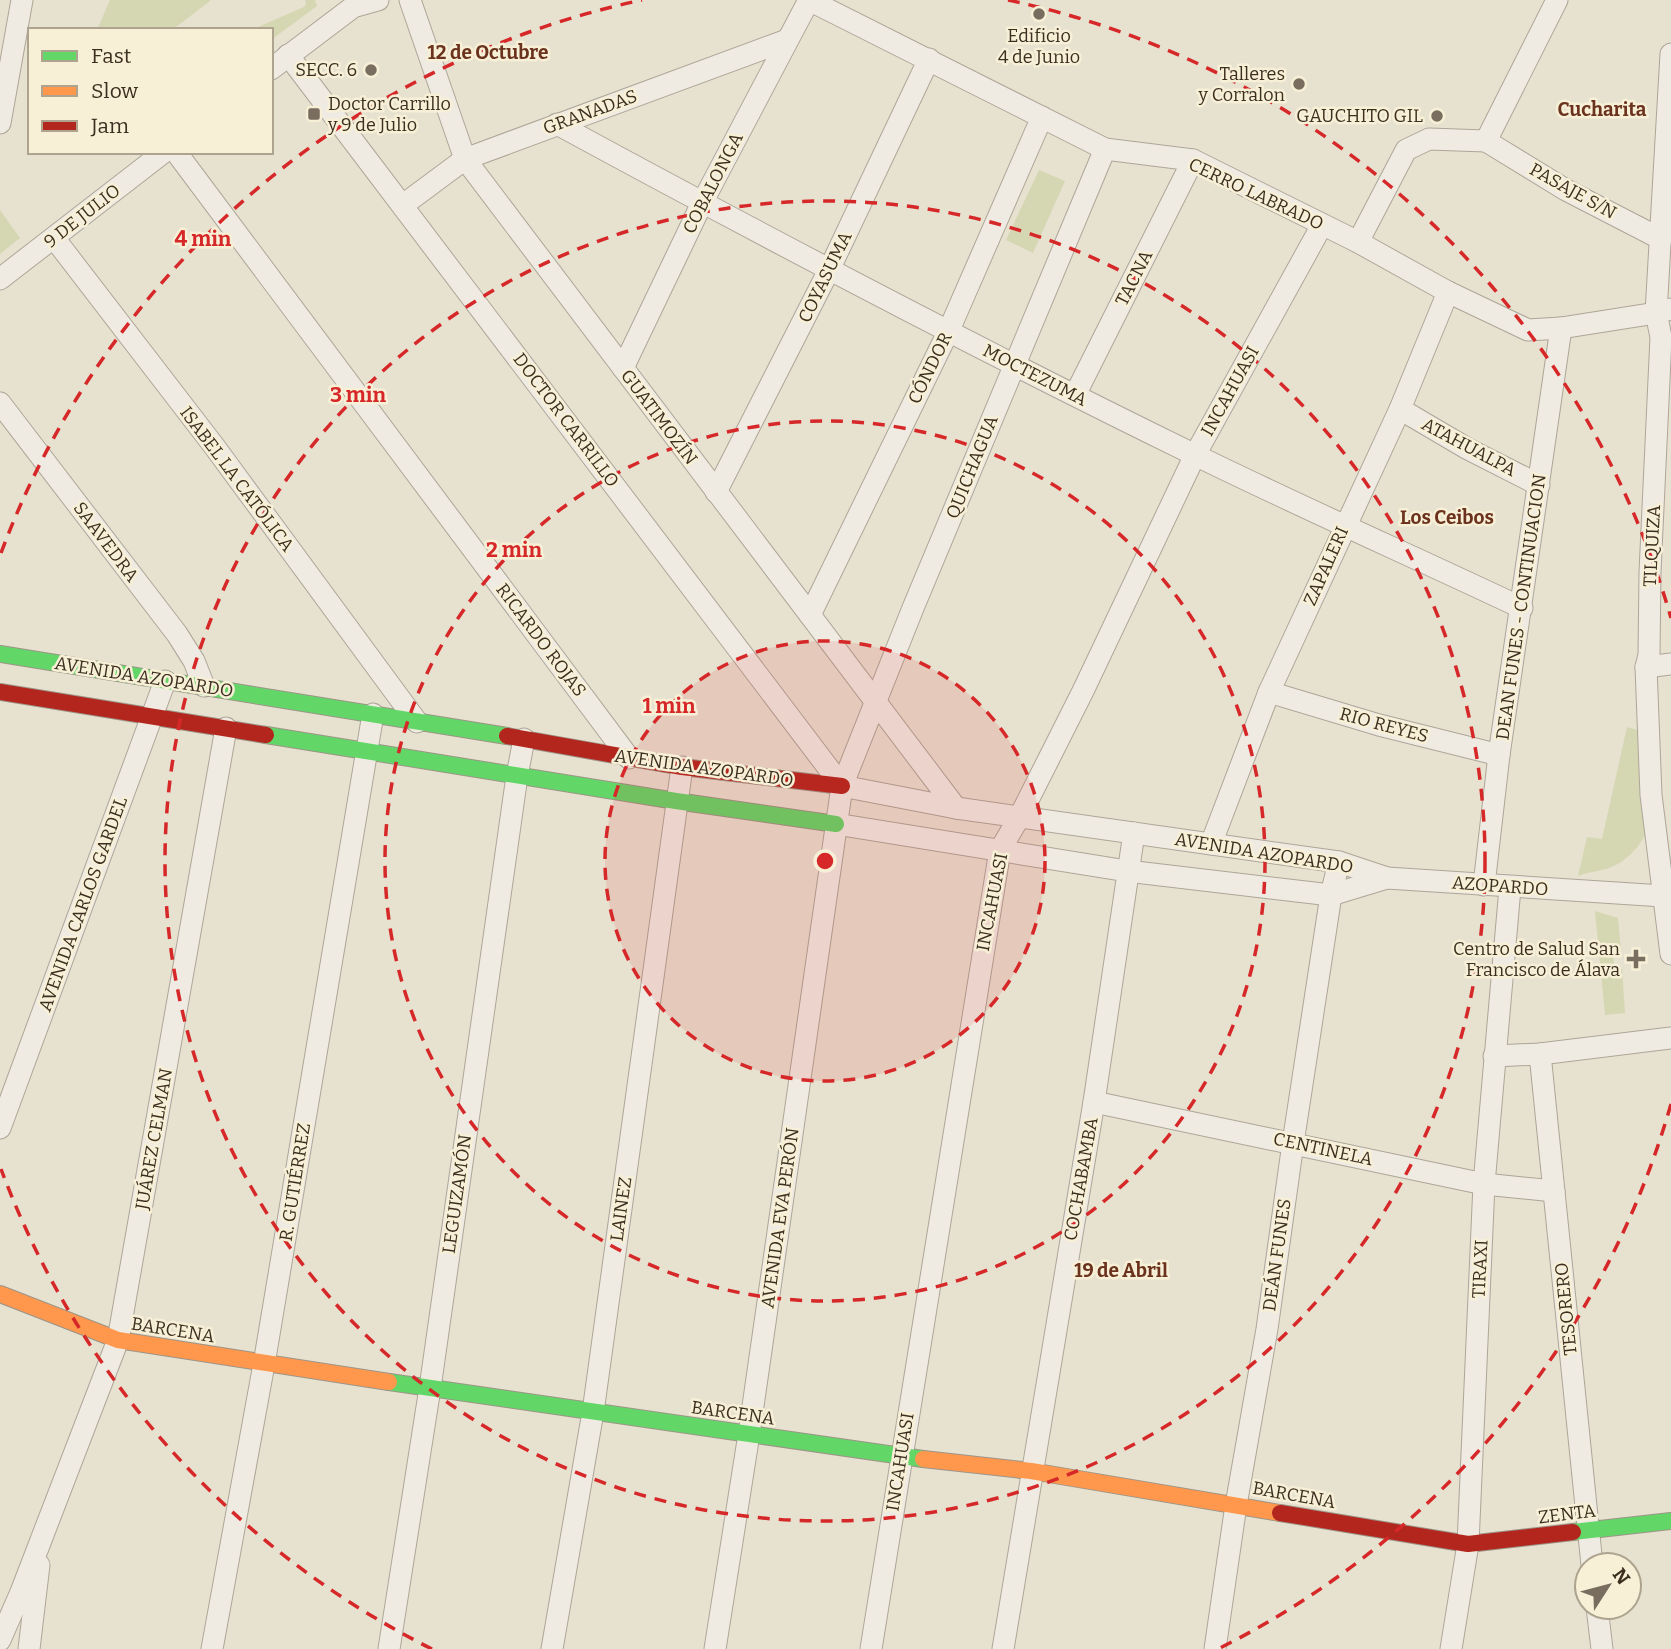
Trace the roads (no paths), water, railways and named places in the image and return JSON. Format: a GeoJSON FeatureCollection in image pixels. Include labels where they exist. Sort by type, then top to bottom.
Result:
{"type":"FeatureCollection","features":[{"type":"Feature","properties":{"kind":"street"},"geometry":{"type":"LineString","coordinates":[[0,123],[22,0]]}},
{"type":"Feature","properties":{"kind":"street"},"geometry":{"type":"LineString","coordinates":[[273,67],[351,4],[378,0]]}},
{"type":"Feature","properties":{"kind":"street","name":"GUATIMOZÍN"},"geometry":{"type":"LineString","coordinates":[[410,0],[465,159],[956,808]]}},
{"type":"Feature","properties":{"kind":"street","name":"COBALONGA"},"geometry":{"type":"LineString","coordinates":[[623,368],[702,202],[809,0]]}},
{"type":"Feature","properties":{"kind":"street","name":"CERRO LABRADO"},"geometry":{"type":"LineString","coordinates":[[809,0],[1105,149],[1193,160],[1359,242],[1448,292],[1528,330],[1560,328],[1664,311]]}},
{"type":"Feature","properties":{"kind":"street"},"geometry":{"type":"LineString","coordinates":[[1359,242],[1406,150],[1429,139],[1486,141],[1557,0]]}},
{"type":"Feature","properties":{"kind":"street","name":"GRANADAS"},"geometry":{"type":"LineString","coordinates":[[403,205],[465,159],[787,40]]}},
{"type":"Feature","properties":{"kind":"street","name":"TILQUIZA"},"geometry":{"type":"LineString","coordinates":[[1671,54],[1661,239],[1664,311],[1646,667],[1651,795],[1671,954]]}},
{"type":"Feature","properties":{"kind":"street","name":"DOCTOR CARRILLO"},"geometry":{"type":"LineString","coordinates":[[288,55],[842,786]]}},
{"type":"Feature","properties":{"kind":"street","name":"COYASUMA"},"geometry":{"type":"LineString","coordinates":[[716,492],[829,270],[929,59]]}},
{"type":"Feature","properties":{"kind":"street","name":"CÓNDOR"},"geometry":{"type":"LineString","coordinates":[[810,615],[949,330],[1042,117]]}},
{"type":"Feature","properties":{"kind":"street","name":"MOCTEZUMA"},"geometry":{"type":"LineString","coordinates":[[557,124],[829,270],[1014,365],[1195,455],[1522,608]]}},
{"type":"Feature","properties":{"kind":"street","name":"PASAJE S/N"},"geometry":{"type":"LineString","coordinates":[[1486,141],[1566,190],[1661,239]]}},
{"type":"Feature","properties":{"kind":"street","name":"QUICHAGUA"},"geometry":{"type":"LineString","coordinates":[[842,786],[875,700],[1105,149]]}},
{"type":"Feature","properties":{"kind":"street","name":"9 DE JULIO"},"geometry":{"type":"LineString","coordinates":[[0,279],[161,154]]}},
{"type":"Feature","properties":{"kind":"street","name":"RICARDO ROJAS"},"geometry":{"type":"LineString","coordinates":[[177,154],[629,758]]}},
{"type":"Feature","properties":{"kind":"street","name":"TACNA"},"geometry":{"type":"LineString","coordinates":[[1075,395],[1193,160]]}},
{"type":"Feature","properties":{"kind":"street","name":"INCAHUASI"},"geometry":{"type":"LineString","coordinates":[[871,1649],[1000,850],[1083,691],[1195,455],[1322,225]]}},
{"type":"Feature","properties":{"kind":"street","name":"ISABEL LA CATÓLICA"},"geometry":{"type":"LineString","coordinates":[[54,238],[214,446],[417,722]]}},
{"type":"Feature","properties":{"kind":"street","name":"ZAPALERI"},"geometry":{"type":"LineString","coordinates":[[1211,844],[1269,692],[1400,409],[1448,292]]}},
{"type":"Feature","properties":{"kind":"street","name":"DEAN FUNES - CONTINUACION"},"geometry":{"type":"LineString","coordinates":[[1484,885],[1499,755],[1560,328]]}},
{"type":"Feature","properties":{"kind":"street","name":"SAAVEDRA"},"geometry":{"type":"LineString","coordinates":[[0,403],[177,634],[194,661],[204,686]]}},
{"type":"Feature","properties":{"kind":"street","name":"ATAHUALPA"},"geometry":{"type":"LineString","coordinates":[[1400,409],[1468,449],[1539,485]]}},
{"type":"Feature","properties":{"kind":"street","name":"AVENIDA AZOPARDO"},"geometry":{"type":"LineString","coordinates":[[0,654],[682,767],[842,786],[956,808],[1339,862],[1387,878]]}},
{"type":"Feature","properties":{"kind":"street"},"geometry":{"type":"LineString","coordinates":[[1646,667],[1671,664]]}},
{"type":"Feature","properties":{"kind":"street","name":"AVENIDA CARLOS GARDEL"},"geometry":{"type":"LineString","coordinates":[[0,1128],[166,681]]}},
{"type":"Feature","properties":{"kind":"street","name":"AVENIDA AZOPARDO"},"geometry":{"type":"LineString","coordinates":[[0,692],[1127,871],[1331,895],[1387,878]]}},
{"type":"Feature","properties":{"kind":"street","name":"RIO REYES"},"geometry":{"type":"LineString","coordinates":[[1269,692],[1379,725],[1499,755]]}},
{"type":"Feature","properties":{"kind":"street","name":"R. GUTIÉRREZ"},"geometry":{"type":"LineString","coordinates":[[212,1649],[264,1364],[373,714]]}},
{"type":"Feature","properties":{"kind":"street","name":"JUÁREZ CELMAN"},"geometry":{"type":"LineString","coordinates":[[0,1640],[118,1340],[226,728]]}},
{"type":"Feature","properties":{"kind":"street","name":"LEGUIZAMÓN"},"geometry":{"type":"LineString","coordinates":[[389,1649],[430,1388],[524,739]]}},
{"type":"Feature","properties":{"kind":"street","name":"LAINEZ"},"geometry":{"type":"LineString","coordinates":[[552,1649],[593,1412],[682,767]]}},
{"type":"Feature","properties":{"kind":"street","name":"AVENIDA EVA PERÓN"},"geometry":{"type":"LineString","coordinates":[[715,1649],[749,1434],[842,786]]}},
{"type":"Feature","properties":{"kind":"street"},"geometry":{"type":"LineString","coordinates":[[926,838],[946,821],[956,808]]}},
{"type":"Feature","properties":{"kind":"street","name":"COCHABAMBA"},"geometry":{"type":"LineString","coordinates":[[1003,1649],[1094,1102],[1134,833]]}},
{"type":"Feature","properties":{"kind":"street","name":"DEÁN FUNES"},"geometry":{"type":"LineString","coordinates":[[1215,1649],[1236,1505],[1267,1329],[1331,895],[1339,862]]}},
{"type":"Feature","properties":{"kind":"street","name":"AZOPARDO"},"geometry":{"type":"LineString","coordinates":[[1387,878],[1663,896]]}},
{"type":"Feature","properties":{"kind":"street","name":"TIRAXI"},"geometry":{"type":"LineString","coordinates":[[1451,1649],[1468,1544],[1484,1184],[1510,888]]}},
{"type":"Feature","properties":{"kind":"street"},"geometry":{"type":"LineString","coordinates":[[1494,1056],[1539,1054],[1671,1038]]}},
{"type":"Feature","properties":{"kind":"street","name":"TESORERO"},"geometry":{"type":"LineString","coordinates":[[1539,1054],[1590,1551]]}},
{"type":"Feature","properties":{"kind":"street","name":"CENTINELA"},"geometry":{"type":"LineString","coordinates":[[1094,1102],[1484,1184],[1554,1191]]}},
{"type":"Feature","properties":{"kind":"street","name":"BARCENA"},"geometry":{"type":"LineString","coordinates":[[0,1294],[118,1340],[264,1364],[901,1457],[1031,1471],[1468,1544]]}},
{"type":"Feature","properties":{"kind":"street","name":"ZENTA"},"geometry":{"type":"LineString","coordinates":[[1468,1544],[1671,1521]]}},
{"type":"Feature","properties":{"kind":"street","name":"JUÁREZ CELMAN"},"geometry":{"type":"LineString","coordinates":[[29,1649],[41,1538]]}},
{"type":"Feature","properties":{"kind":"street"},"geometry":{"type":"LineString","coordinates":[[1599,1621],[1602,1649]]}},
{"type":"Feature","properties":{"kind":"place","name":"Edificio 4 de Junio"},"geometry":{"type":"Point","coordinates":[1039,14]}},
{"type":"Feature","properties":{"kind":"place","name":"SECC. 6"},"geometry":{"type":"Point","coordinates":[371,70]}},
{"type":"Feature","properties":{"kind":"place","name":"Talleres y Corralon"},"geometry":{"type":"Point","coordinates":[1299,84]}},
{"type":"Feature","properties":{"kind":"place","name":"Doctor Carrillo y 9 de Julio"},"geometry":{"type":"Point","coordinates":[314,114]}},
{"type":"Feature","properties":{"kind":"place","name":"GAUCHITO GIL"},"geometry":{"type":"Point","coordinates":[1437,116]}},
{"type":"Feature","properties":{"kind":"place","name":"Centro de Salud San Francisco de Álava"},"geometry":{"type":"Point","coordinates":[1636,959]}},
{"type":"Feature","properties":{"kind":"district","name":"12 de Octubre"},"geometry":{"type":"Point","coordinates":[488,52]}},
{"type":"Feature","properties":{"kind":"district","name":"Cucharita"},"geometry":{"type":"Point","coordinates":[1602,109]}},
{"type":"Feature","properties":{"kind":"district","name":"Los Ceibos"},"geometry":{"type":"Point","coordinates":[1447,517]}},
{"type":"Feature","properties":{"kind":"district","name":"19 de Abril"},"geometry":{"type":"Point","coordinates":[1121,1270]}}]}
